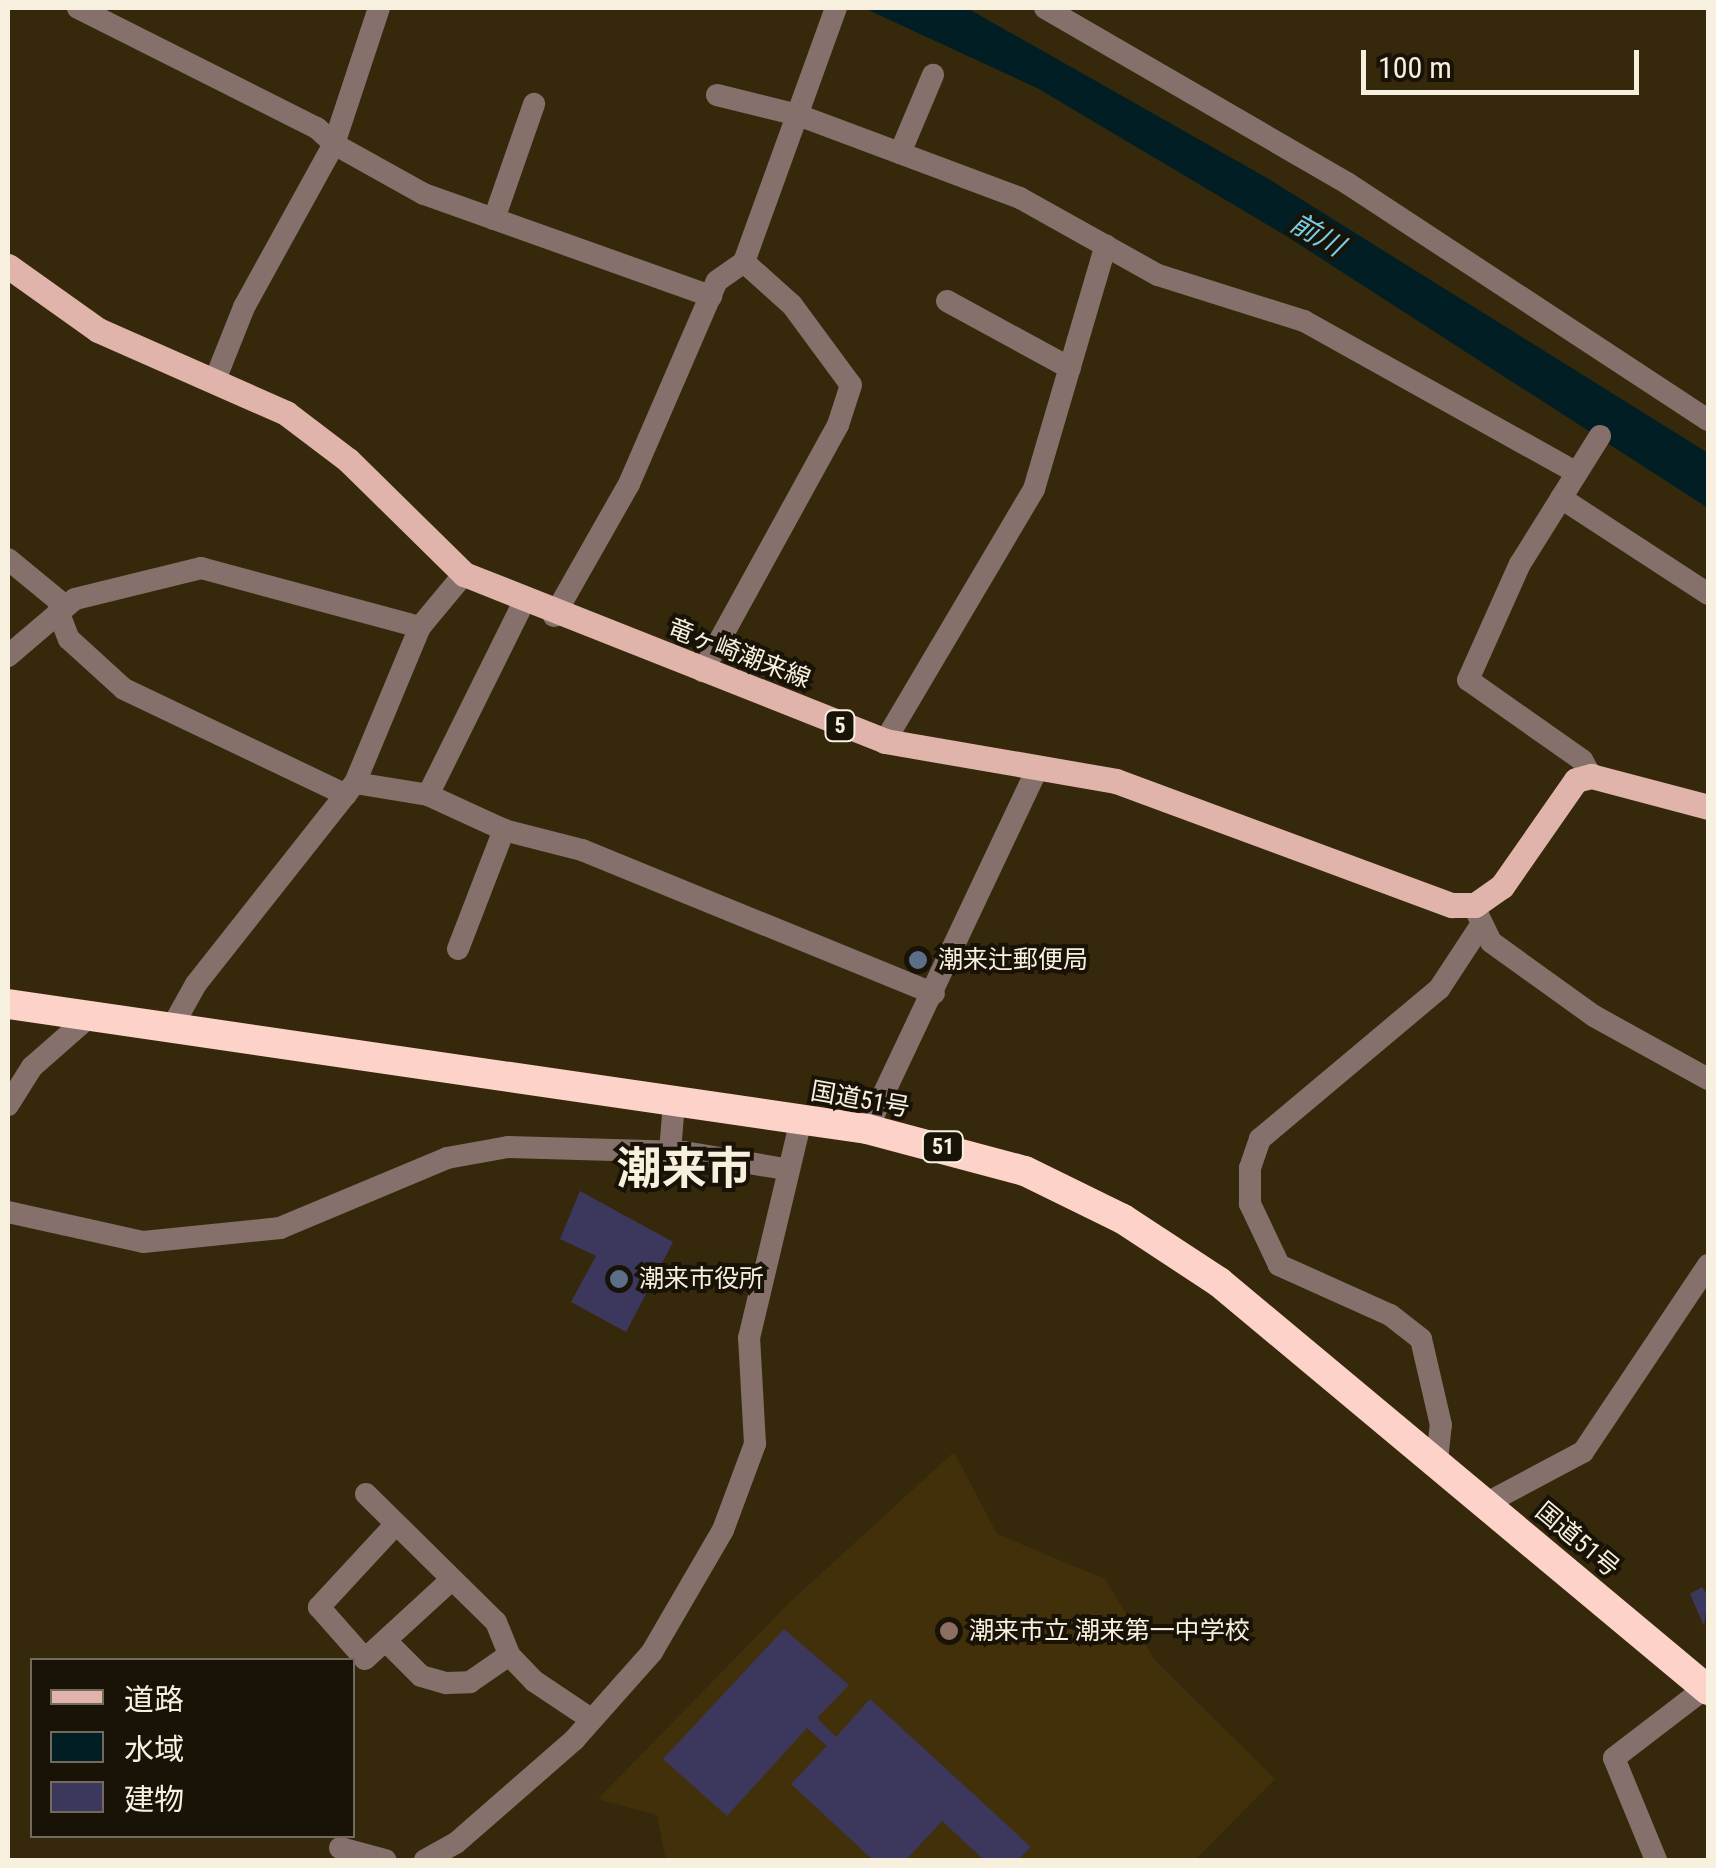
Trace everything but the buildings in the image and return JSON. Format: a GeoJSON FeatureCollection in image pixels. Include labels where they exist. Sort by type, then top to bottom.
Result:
{"type":"FeatureCollection","features":[{"type":"Feature","properties":{"kind":"highway","name":"国道51号"},"geometry":{"type":"LineString","coordinates":[[8,1004],[867,1128],[1025,1171],[1123,1219],[1244,1301],[1708,1688]]}},
{"type":"Feature","properties":{"kind":"main road","name":"竜ヶ崎潮来線"},"geometry":{"type":"LineString","coordinates":[[8,266],[98,330],[215,380],[318,436],[464,574],[524,604],[885,741],[1036,772],[1116,780],[1477,916]]}},
{"type":"Feature","properties":{"kind":"main road"},"geometry":{"type":"LineString","coordinates":[[1477,916],[1576,780],[1591,776],[1708,807]]}},
{"type":"Feature","properties":{"kind":"street"},"geometry":{"type":"LineString","coordinates":[[78,8],[317,128],[334,144],[424,194],[711,296]]}},
{"type":"Feature","properties":{"kind":"street"},"geometry":{"type":"LineString","coordinates":[[215,380],[244,307],[334,144],[379,8]]}},
{"type":"Feature","properties":{"kind":"street"},"geometry":{"type":"LineString","coordinates":[[554,616],[629,484],[717,281],[744,262],[836,8]]}},
{"type":"Feature","properties":{"kind":"street"},"geometry":{"type":"LineString","coordinates":[[1045,8],[1347,184],[1708,420]]}},
{"type":"Feature","properties":{"kind":"street"},"geometry":{"type":"LineString","coordinates":[[900,153],[933,75]]}},
{"type":"Feature","properties":{"kind":"street"},"geometry":{"type":"LineString","coordinates":[[717,95],[798,115],[1020,198],[1158,275],[1304,321],[1577,473]]}},
{"type":"Feature","properties":{"kind":"street"},"geometry":{"type":"LineString","coordinates":[[494,219],[534,104]]}},
{"type":"Feature","properties":{"kind":"street"},"geometry":{"type":"LineString","coordinates":[[885,741],[1034,488],[1106,244]]}},
{"type":"Feature","properties":{"kind":"street"},"geometry":{"type":"LineString","coordinates":[[703,671],[838,426],[851,386],[792,305],[744,262]]}},
{"type":"Feature","properties":{"kind":"street"},"geometry":{"type":"LineString","coordinates":[[947,301],[1070,368]]}},
{"type":"Feature","properties":{"kind":"street"},"geometry":{"type":"LineString","coordinates":[[1591,776],[1582,760],[1468,680],[1520,564],[1600,436]]}},
{"type":"Feature","properties":{"kind":"street"},"geometry":{"type":"LineString","coordinates":[[1561,498],[1708,594]]}},
{"type":"Feature","properties":{"kind":"street"},"geometry":{"type":"LineString","coordinates":[[8,559],[61,609],[69,639],[124,690],[351,789],[428,796],[504,830],[582,850],[934,994]]}},
{"type":"Feature","properties":{"kind":"street"},"geometry":{"type":"LineString","coordinates":[[8,656],[61,609],[201,568],[420,628]]}},
{"type":"Feature","properties":{"kind":"street"},"geometry":{"type":"LineString","coordinates":[[172,1027],[196,984],[351,789],[420,628],[464,574]]}},
{"type":"Feature","properties":{"kind":"street"},"geometry":{"type":"LineString","coordinates":[[428,796],[524,604]]}},
{"type":"Feature","properties":{"kind":"street"},"geometry":{"type":"LineString","coordinates":[[867,1128],[934,994],[1036,772]]}},
{"type":"Feature","properties":{"kind":"street"},"geometry":{"type":"LineString","coordinates":[[458,949],[504,830]]}},
{"type":"Feature","properties":{"kind":"street"},"geometry":{"type":"LineString","coordinates":[[1437,1461],[1441,1425],[1421,1339],[1390,1316],[1279,1265],[1250,1204],[1250,1168],[1260,1139],[1439,989],[1477,916],[1594,1016],[1708,1079]]}},
{"type":"Feature","properties":{"kind":"street"},"geometry":{"type":"LineString","coordinates":[[8,1105],[32,1068],[89,1016]]}},
{"type":"Feature","properties":{"kind":"street"},"geometry":{"type":"LineString","coordinates":[[670,1152],[674,1102]]}},
{"type":"Feature","properties":{"kind":"street"},"geometry":{"type":"LineString","coordinates":[[425,1860],[521,1788],[652,1652],[744,1483],[755,1444],[749,1338],[800,1120]]}},
{"type":"Feature","properties":{"kind":"street"},"geometry":{"type":"LineString","coordinates":[[8,1212],[143,1242],[280,1228],[448,1158],[508,1147],[670,1152],[786,1169]]}},
{"type":"Feature","properties":{"kind":"street"},"geometry":{"type":"LineString","coordinates":[[1487,1503],[1583,1452],[1702,1263],[1708,1265]]}},
{"type":"Feature","properties":{"kind":"street"},"geometry":{"type":"LineString","coordinates":[[366,1494],[448,1583],[496,1622],[510,1654],[591,1719]]}},
{"type":"Feature","properties":{"kind":"street"},"geometry":{"type":"LineString","coordinates":[[394,1525],[320,1608],[365,1659],[448,1583]]}},
{"type":"Feature","properties":{"kind":"street"},"geometry":{"type":"LineString","coordinates":[[386,1642],[421,1676],[446,1683],[470,1682],[510,1654]]}},
{"type":"Feature","properties":{"kind":"street"},"geometry":{"type":"LineString","coordinates":[[1656,1860],[1614,1758],[1708,1688]]}},
{"type":"Feature","properties":{"kind":"street"},"geometry":{"type":"LineString","coordinates":[[340,1848],[385,1860]]}},
{"type":"Feature","properties":{"kind":"shaded area","name":"潮来市立 潮来第一中学校"},"geometry":{"type":"Polygon","coordinates":[[[954,1452],[997,1534],[1105,1579],[1154,1659],[1275,1779],[1195,1860],[666,1860],[657,1815],[598,1799],[790,1602],[954,1452]]]}},
{"type":"Feature","properties":{"kind":"water","name":"前川"},"geometry":{"type":"Polygon","coordinates":[[[864,8],[967,8],[1267,178],[1708,453],[1708,508],[1283,234],[1037,88],[864,8]]]}},
{"type":"Feature","properties":{"kind":"place","name":"潮来辻郵便局"},"geometry":{"type":"Point","coordinates":[918,960]}},
{"type":"Feature","properties":{"kind":"place","name":"潮来市役所"},"geometry":{"type":"Point","coordinates":[619,1279]}},
{"type":"Feature","properties":{"kind":"place","name":"潮来市立 潮来第一中学校"},"geometry":{"type":"Point","coordinates":[949,1631]}},
{"type":"Feature","properties":{"kind":"district","name":"潮来市"},"geometry":{"type":"Point","coordinates":[684,1169]}}]}
